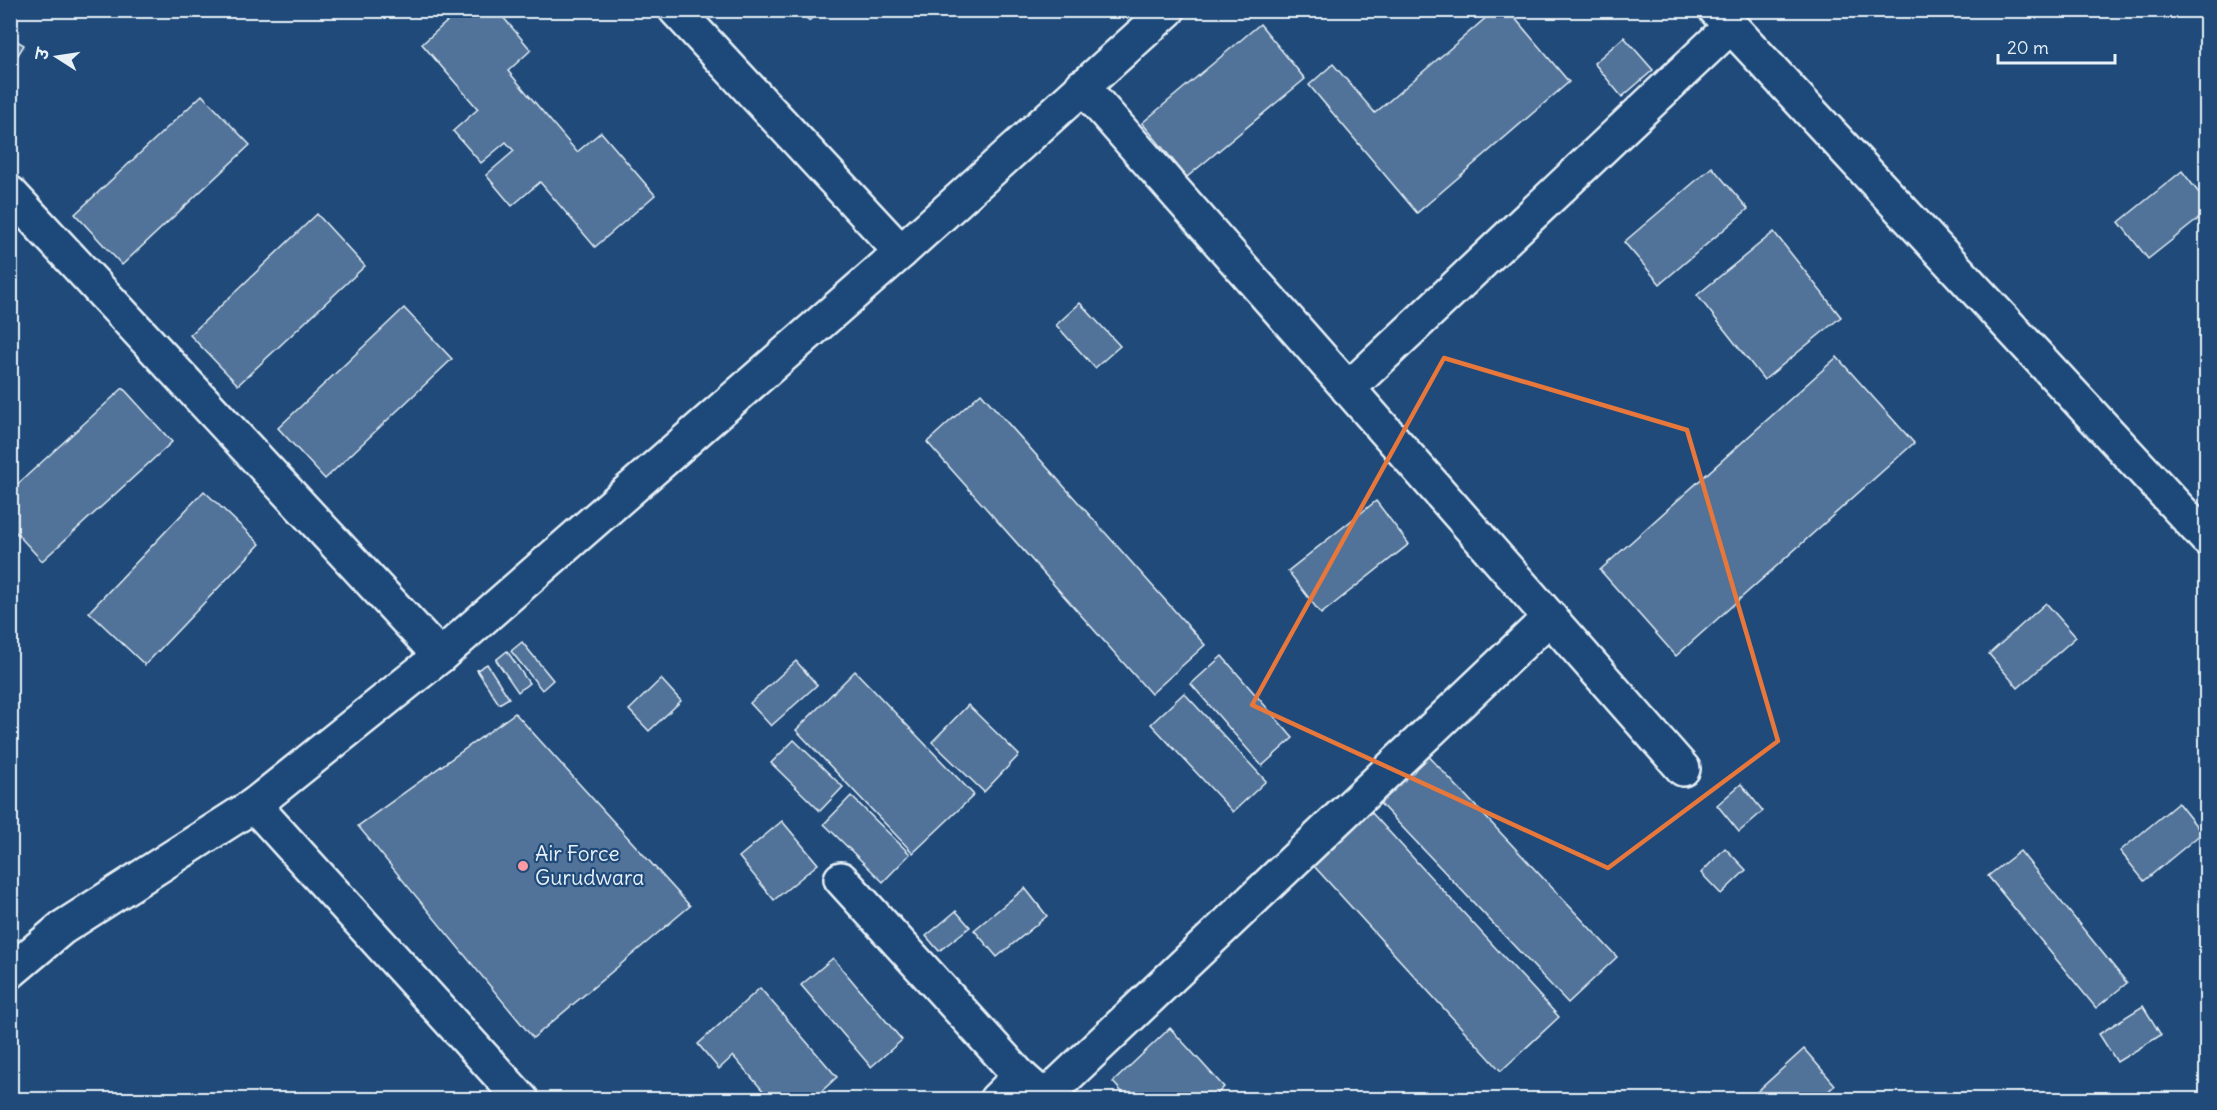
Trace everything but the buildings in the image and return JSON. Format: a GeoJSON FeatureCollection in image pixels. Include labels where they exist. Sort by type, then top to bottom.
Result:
{"type":"FeatureCollection","features":[{"type":"Feature","properties":{"kind":"street"},"geometry":{"type":"LineString","coordinates":[[676,10],[901,252]]}},
{"type":"Feature","properties":{"kind":"street"},"geometry":{"type":"LineString","coordinates":[[10,972],[62,928],[254,805],[440,656],[901,252],[1168,10]]}},
{"type":"Feature","properties":{"kind":"street"},"geometry":{"type":"LineString","coordinates":[[1348,389],[1723,19],[2206,538]]}},
{"type":"Feature","properties":{"kind":"street"},"geometry":{"type":"LineString","coordinates":[[1082,86],[1683,769]]}},
{"type":"Feature","properties":{"kind":"street"},"geometry":{"type":"LineString","coordinates":[[10,193],[440,656]]}},
{"type":"Feature","properties":{"kind":"street"},"geometry":{"type":"LineString","coordinates":[[841,879],[1020,1076],[1046,1098],[1550,617]]}},
{"type":"Feature","properties":{"kind":"street"},"geometry":{"type":"LineString","coordinates":[[254,805],[522,1100]]}},
{"type":"Feature","properties":{"kind":"street"},"geometry":{"type":"LineString","coordinates":[[996,1100],[1020,1076]]}},
{"type":"Feature","properties":{"kind":"highlighted area"},"geometry":{"type":"Polygon","coordinates":[[[1444,358],[1687,430],[1778,741],[1608,868],[1252,705],[1444,358]]]}},
{"type":"Feature","properties":{"kind":"place","name":"Air Force Gurudwara"},"geometry":{"type":"Point","coordinates":[523,866]}}]}
